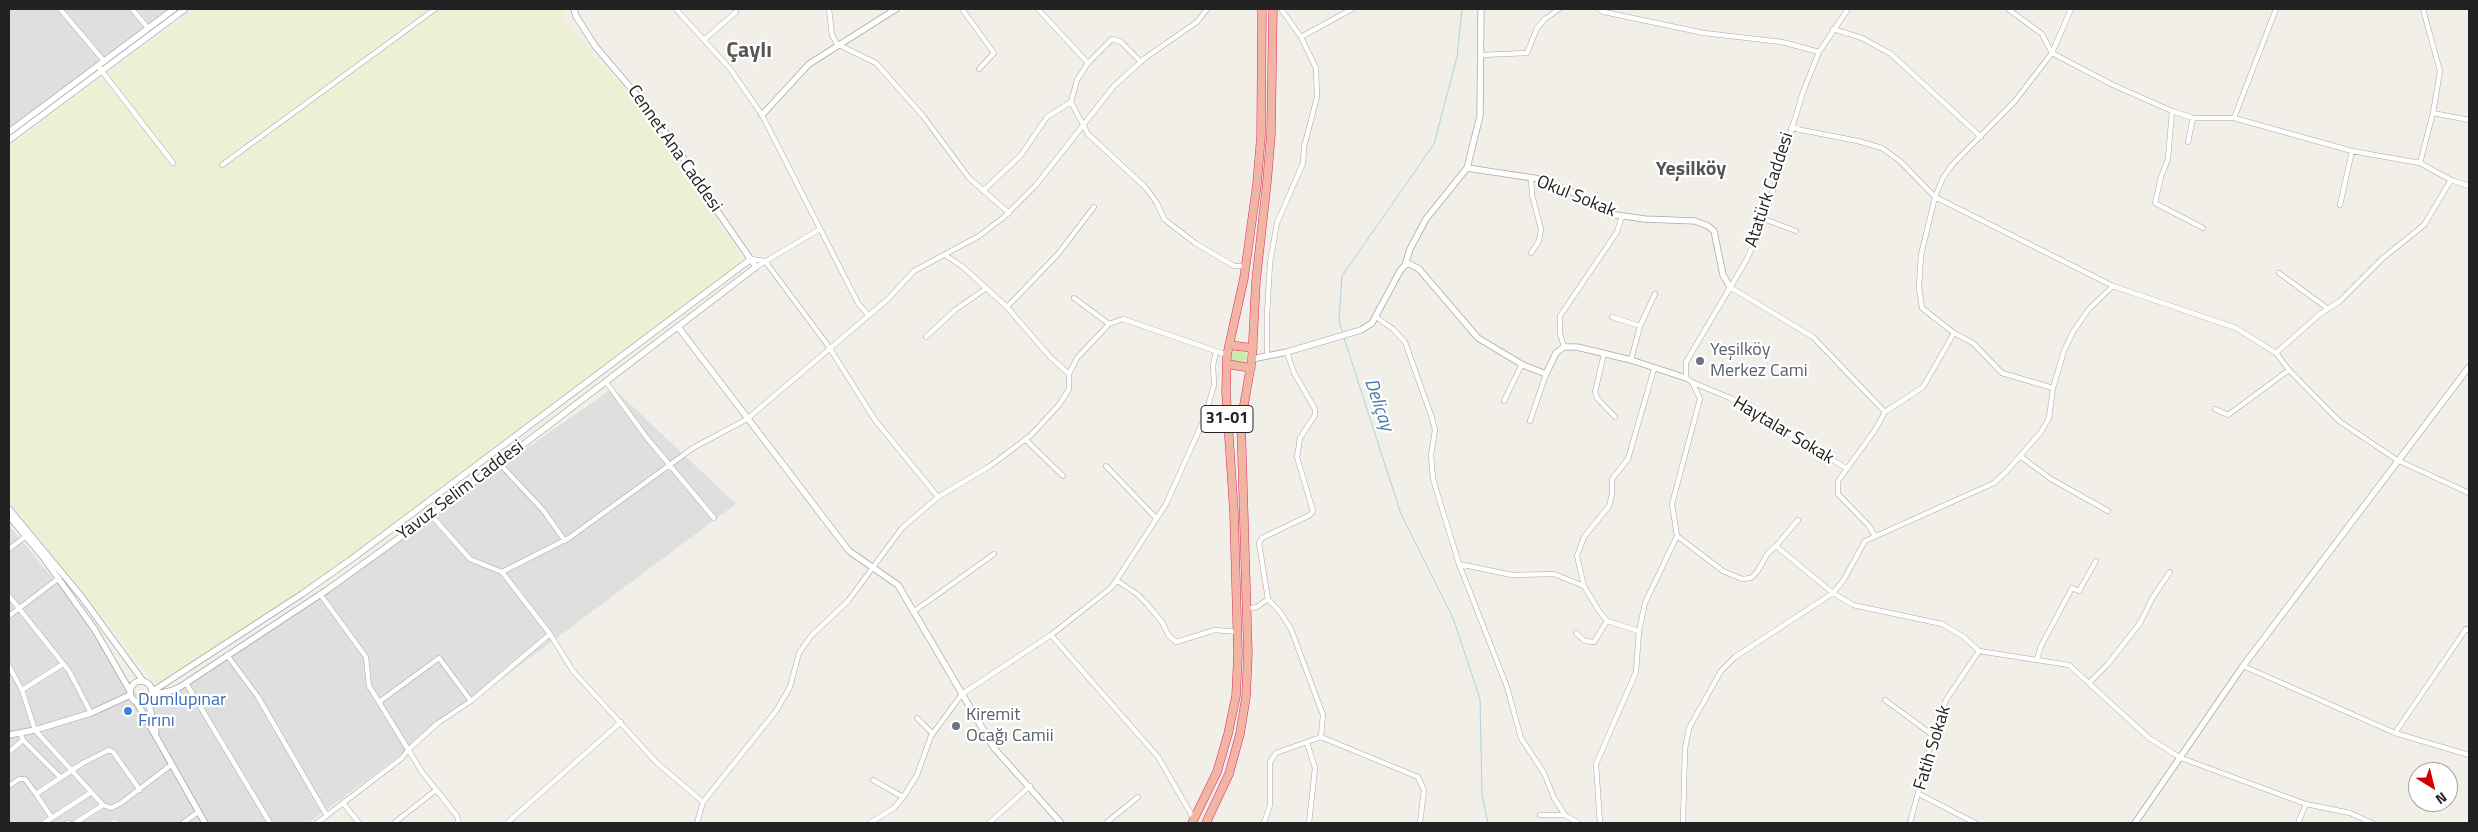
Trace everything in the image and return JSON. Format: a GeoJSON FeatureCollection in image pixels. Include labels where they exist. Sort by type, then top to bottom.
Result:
{"type":"FeatureCollection","features":[{"type":"Feature","properties":{"kind":"highway","name":"31-01"},"geometry":{"type":"LineString","coordinates":[[1194,822],[1217,772],[1236,696],[1238,632],[1234,513],[1227,414],[1227,364],[1229,345],[1246,266],[1257,184],[1261,136],[1262,9]]}},
{"type":"Feature","properties":{"kind":"highway","name":"31-01"},"geometry":{"type":"LineString","coordinates":[[1206,823],[1229,774],[1240,734],[1246,697],[1246,609],[1241,422],[1252,359],[1256,281],[1271,134],[1273,9]]}},
{"type":"Feature","properties":{"kind":"highway"},"geometry":{"type":"LineString","coordinates":[[1229,345],[1252,348]]}},
{"type":"Feature","properties":{"kind":"highway"},"geometry":{"type":"LineString","coordinates":[[1227,364],[1250,368]]}},
{"type":"Feature","properties":{"kind":"street"},"geometry":{"type":"LineString","coordinates":[[60,9],[104,61]]}},
{"type":"Feature","properties":{"kind":"street"},"geometry":{"type":"LineString","coordinates":[[132,9],[148,28]]}},
{"type":"Feature","properties":{"kind":"street"},"geometry":{"type":"LineString","coordinates":[[9,140],[100,68],[104,61],[174,9]]}},
{"type":"Feature","properties":{"kind":"street"},"geometry":{"type":"LineString","coordinates":[[9,132],[185,9]]}},
{"type":"Feature","properties":{"kind":"street"},"geometry":{"type":"LineString","coordinates":[[222,165],[435,9]]}},
{"type":"Feature","properties":{"kind":"street","name":"Cennet Ana Caddesi"},"geometry":{"type":"LineString","coordinates":[[574,9],[595,46],[636,94],[676,146],[704,192],[756,266]]}},
{"type":"Feature","properties":{"kind":"street"},"geometry":{"type":"LineString","coordinates":[[677,9],[731,70],[762,115],[858,302],[868,315]]}},
{"type":"Feature","properties":{"kind":"street"},"geometry":{"type":"LineString","coordinates":[[829,9],[832,34],[838,44],[876,63],[895,82],[940,137],[969,178],[1009,213]]}},
{"type":"Feature","properties":{"kind":"street"},"geometry":{"type":"LineString","coordinates":[[762,115],[804,70],[838,44],[896,9]]}},
{"type":"Feature","properties":{"kind":"street"},"geometry":{"type":"LineString","coordinates":[[962,9],[994,52],[979,69]]}},
{"type":"Feature","properties":{"kind":"street"},"geometry":{"type":"LineString","coordinates":[[1038,9],[1088,63]]}},
{"type":"Feature","properties":{"kind":"street"},"geometry":{"type":"LineString","coordinates":[[502,572],[564,540],[604,515],[693,448],[747,419],[829,347],[888,299],[914,271],[980,236],[1009,213],[1036,185],[1114,86],[1141,62],[1197,22],[1207,9]]}},
{"type":"Feature","properties":{"kind":"street"},"geometry":{"type":"LineString","coordinates":[[1267,356],[1270,263],[1277,223],[1303,163],[1304,147],[1317,97],[1316,68],[1301,38],[1281,9]]}},
{"type":"Feature","properties":{"kind":"street"},"geometry":{"type":"LineString","coordinates":[[1301,38],[1352,9]]}},
{"type":"Feature","properties":{"kind":"street"},"geometry":{"type":"LineString","coordinates":[[1252,359],[1287,352],[1352,333],[1372,323],[1376,317],[1406,265],[1410,249],[1426,219],[1467,168],[1480,116],[1481,9]]}},
{"type":"Feature","properties":{"kind":"street"},"geometry":{"type":"LineString","coordinates":[[1481,55],[1527,53],[1537,28],[1545,19],[1560,9]]}},
{"type":"Feature","properties":{"kind":"street"},"geometry":{"type":"LineString","coordinates":[[1599,9],[1604,12],[1686,29],[1782,42],[1819,52]]}},
{"type":"Feature","properties":{"kind":"street","name":"Atatürk Caddesi"},"geometry":{"type":"LineString","coordinates":[[1686,378],[1686,362],[1747,259],[1764,219],[1791,128],[1819,52],[1848,9]]}},
{"type":"Feature","properties":{"kind":"street"},"geometry":{"type":"LineString","coordinates":[[2008,9],[2042,34],[2052,53],[2113,85],[2172,112],[2193,118],[2234,118],[2352,151],[2420,163],[2451,180],[2469,186]]}},
{"type":"Feature","properties":{"kind":"street"},"geometry":{"type":"LineString","coordinates":[[2053,388],[2002,373],[1973,343],[1954,333],[1922,308],[1919,287],[1921,255],[1935,197],[1943,178],[1952,165],[2016,102],[2052,53],[2071,9]]}},
{"type":"Feature","properties":{"kind":"street"},"geometry":{"type":"LineString","coordinates":[[2234,118],[2276,9]]}},
{"type":"Feature","properties":{"kind":"street"},"geometry":{"type":"LineString","coordinates":[[2420,163],[2433,113],[2440,71],[2423,9]]}},
{"type":"Feature","properties":{"kind":"street"},"geometry":{"type":"LineString","coordinates":[[705,39],[736,12]]}},
{"type":"Feature","properties":{"kind":"street"},"geometry":{"type":"LineString","coordinates":[[1833,29],[1862,38],[1891,54],[1981,137]]}},
{"type":"Feature","properties":{"kind":"street"},"geometry":{"type":"LineString","coordinates":[[983,191],[1021,155],[1047,117],[1071,102],[1077,80],[1088,63],[1112,39],[1121,42],[1141,62]]}},
{"type":"Feature","properties":{"kind":"street"},"geometry":{"type":"LineString","coordinates":[[100,68],[174,163]]}},
{"type":"Feature","properties":{"kind":"street"},"geometry":{"type":"LineString","coordinates":[[1071,102],[1088,134],[1146,188],[1157,203],[1164,219],[1195,243],[1234,266],[1246,266]]}},
{"type":"Feature","properties":{"kind":"street"},"geometry":{"type":"LineString","coordinates":[[2172,112],[2168,159],[2161,177],[2155,203],[2204,228]]}},
{"type":"Feature","properties":{"kind":"street"},"geometry":{"type":"LineString","coordinates":[[2433,113],[2469,120]]}},
{"type":"Feature","properties":{"kind":"street"},"geometry":{"type":"LineString","coordinates":[[2188,142],[2193,118]]}},
{"type":"Feature","properties":{"kind":"street"},"geometry":{"type":"LineString","coordinates":[[1791,128],[1858,141],[1882,148],[1900,161],[1935,197],[2113,286],[2236,328],[2276,353],[2289,370],[2339,421],[2397,460],[2469,493]]}},
{"type":"Feature","properties":{"kind":"street"},"geometry":{"type":"LineString","coordinates":[[2340,205],[2352,151]]}},
{"type":"Feature","properties":{"kind":"street","name":"Okul Sokak"},"geometry":{"type":"LineString","coordinates":[[1467,168],[1531,178],[1574,193],[1594,206],[1622,216],[1695,221],[1708,226],[1714,231],[1720,268],[1730,287]]}},
{"type":"Feature","properties":{"kind":"street"},"geometry":{"type":"LineString","coordinates":[[1531,178],[1532,195],[1542,229],[1539,241],[1531,253]]}},
{"type":"Feature","properties":{"kind":"street"},"geometry":{"type":"LineString","coordinates":[[2276,353],[2327,308],[2340,301],[2383,258],[2424,225],[2451,180]]}},
{"type":"Feature","properties":{"kind":"street"},"geometry":{"type":"LineString","coordinates":[[1007,307],[1058,254],[1094,207]]}},
{"type":"Feature","properties":{"kind":"street"},"geometry":{"type":"LineString","coordinates":[[1564,347],[1560,333],[1560,316],[1617,232],[1622,216]]}},
{"type":"Feature","properties":{"kind":"street"},"geometry":{"type":"LineString","coordinates":[[1764,219],[1796,231]]}},
{"type":"Feature","properties":{"kind":"street"},"geometry":{"type":"LineString","coordinates":[[756,266],[820,229]]}},
{"type":"Feature","properties":{"kind":"street"},"geometry":{"type":"LineString","coordinates":[[945,255],[963,267],[1007,307],[1050,358],[1069,374]]}},
{"type":"Feature","properties":{"kind":"street"},"geometry":{"type":"LineString","coordinates":[[751,259],[765,261],[829,347],[875,420],[938,497]]}},
{"type":"Feature","properties":{"kind":"street","name":"Yavuz Selim Caddesi"},"geometry":{"type":"LineString","coordinates":[[152,693],[302,594],[423,506],[751,259]]}},
{"type":"Feature","properties":{"kind":"street"},"geometry":{"type":"LineString","coordinates":[[1406,265],[1410,264],[1419,269],[1478,338],[1522,364],[1546,374]]}},
{"type":"Feature","properties":{"kind":"street","name":"Yavuz Selim Caddesi"},"geometry":{"type":"LineString","coordinates":[[152,693],[170,691],[186,683],[320,594],[431,515],[756,266]]}},
{"type":"Feature","properties":{"kind":"street"},"geometry":{"type":"LineString","coordinates":[[2279,272],[2327,308]]}},
{"type":"Feature","properties":{"kind":"street"},"geometry":{"type":"LineString","coordinates":[[1683,823],[1684,749],[1689,728],[1721,671],[1735,657],[1833,593],[1843,581],[1865,541],[1994,483],[2041,432],[2049,418],[2053,388],[2064,351],[2073,332],[2089,309],[2113,286]]}},
{"type":"Feature","properties":{"kind":"street"},"geometry":{"type":"LineString","coordinates":[[1730,287],[1813,337],[1885,412]]}},
{"type":"Feature","properties":{"kind":"street"},"geometry":{"type":"LineString","coordinates":[[926,337],[955,310],[985,289]]}},
{"type":"Feature","properties":{"kind":"street"},"geometry":{"type":"LineString","coordinates":[[1631,360],[1640,326],[1655,294]]}},
{"type":"Feature","properties":{"kind":"street"},"geometry":{"type":"LineString","coordinates":[[1074,298],[1109,324]]}},
{"type":"Feature","properties":{"kind":"street"},"geometry":{"type":"LineString","coordinates":[[1612,316],[1640,326]]}},
{"type":"Feature","properties":{"kind":"street"},"geometry":{"type":"LineString","coordinates":[[1376,317],[1393,329],[1405,342],[1435,430],[1431,455],[1434,478],[1459,564],[1507,687],[1521,738],[1544,773],[1554,798],[1564,815]]}},
{"type":"Feature","properties":{"kind":"street"},"geometry":{"type":"LineString","coordinates":[[697,823],[703,802],[776,711],[790,687],[799,653],[811,636],[848,601],[902,528],[938,497],[990,466],[1025,439],[1059,406],[1069,389],[1069,374],[1077,358],[1109,324],[1123,319],[1228,355]]}},
{"type":"Feature","properties":{"kind":"street"},"geometry":{"type":"LineString","coordinates":[[678,327],[849,551],[898,585],[994,748],[1030,786],[1061,823]]}},
{"type":"Feature","properties":{"kind":"street"},"geometry":{"type":"LineString","coordinates":[[1875,536],[1869,526],[1838,494],[1838,481],[1875,430],[1885,412],[1923,386],[1954,333]]}},
{"type":"Feature","properties":{"kind":"street"},"geometry":{"type":"LineString","coordinates":[[1530,421],[1546,374],[1556,353],[1564,347],[1576,347],[1631,360],[1686,378],[1692,382],[1700,399],[1672,504],[1677,536],[1645,603],[1638,631],[1636,672],[1596,764],[1600,823]]}},
{"type":"Feature","properties":{"kind":"street"},"geometry":{"type":"LineString","coordinates":[[870,823],[882,821],[903,797],[917,775],[933,734],[962,694],[1051,635],[1112,587],[1166,504],[1205,416],[1214,385],[1213,365],[1216,352]]}},
{"type":"Feature","properties":{"kind":"street"},"geometry":{"type":"LineString","coordinates":[[1287,352],[1294,373],[1314,409],[1315,415],[1300,438],[1296,456],[1313,511],[1310,515],[1262,538],[1259,543],[1268,599],[1280,612],[1297,642],[1323,715],[1321,737]]}},
{"type":"Feature","properties":{"kind":"street"},"geometry":{"type":"LineString","coordinates":[[1604,354],[1595,392],[1597,398],[1615,417]]}},
{"type":"Feature","properties":{"kind":"street"},"geometry":{"type":"LineString","coordinates":[[1504,401],[1522,364]]}},
{"type":"Feature","properties":{"kind":"street"},"geometry":{"type":"LineString","coordinates":[[2136,823],[2243,666],[2469,367]]}},
{"type":"Feature","properties":{"kind":"street"},"geometry":{"type":"LineString","coordinates":[[1638,631],[1608,620],[1599,612],[1584,586],[1577,556],[1584,537],[1609,506],[1612,499],[1612,479],[1628,459],[1654,369]]}},
{"type":"Feature","properties":{"kind":"street"},"geometry":{"type":"LineString","coordinates":[[2215,408],[2228,415],[2289,370]]}},
{"type":"Feature","properties":{"kind":"street"},"geometry":{"type":"LineString","coordinates":[[606,382],[714,518]]}},
{"type":"Feature","properties":{"kind":"street","name":"Haytalar Sokak"},"geometry":{"type":"LineString","coordinates":[[1692,382],[1730,398],[1846,468]]}},
{"type":"Feature","properties":{"kind":"street"},"geometry":{"type":"LineString","coordinates":[[1025,439],[1063,476]]}},
{"type":"Feature","properties":{"kind":"street"},"geometry":{"type":"LineString","coordinates":[[2020,456],[2051,479],[2108,511]]}},
{"type":"Feature","properties":{"kind":"street"},"geometry":{"type":"LineString","coordinates":[[499,463],[543,510],[564,540]]}},
{"type":"Feature","properties":{"kind":"street"},"geometry":{"type":"LineString","coordinates":[[1106,466],[1156,518]]}},
{"type":"Feature","properties":{"kind":"street"},"geometry":{"type":"LineString","coordinates":[[423,506],[470,559],[502,572],[550,634],[573,671],[657,763],[703,802]]}},
{"type":"Feature","properties":{"kind":"street"},"geometry":{"type":"LineString","coordinates":[[9,509],[95,630],[205,823]]}},
{"type":"Feature","properties":{"kind":"street"},"geometry":{"type":"LineString","coordinates":[[9,516],[28,535],[86,603],[143,681],[150,684],[152,693],[148,701],[156,734]]}},
{"type":"Feature","properties":{"kind":"street"},"geometry":{"type":"LineString","coordinates":[[1677,536],[1723,570],[1742,579],[1751,578],[1757,572],[1768,553],[1798,520]]}},
{"type":"Feature","properties":{"kind":"street"},"geometry":{"type":"LineString","coordinates":[[9,549],[28,535]]}},
{"type":"Feature","properties":{"kind":"street"},"geometry":{"type":"LineString","coordinates":[[1776,546],[1833,593],[1853,605],[1942,624],[1964,638],[1979,651],[2069,665],[2149,738],[2181,758],[2306,804],[2350,813],[2372,823]]}},
{"type":"Feature","properties":{"kind":"street"},"geometry":{"type":"LineString","coordinates":[[913,612],[994,554]]}},
{"type":"Feature","properties":{"kind":"street"},"geometry":{"type":"LineString","coordinates":[[2037,659],[2041,646],[2072,588],[2079,590],[2096,561]]}},
{"type":"Feature","properties":{"kind":"street"},"geometry":{"type":"LineString","coordinates":[[1459,564],[1512,575],[1554,574],[1584,586]]}},
{"type":"Feature","properties":{"kind":"street"},"geometry":{"type":"LineString","coordinates":[[2089,683],[2108,664],[2140,624],[2153,597],[2170,572]]}},
{"type":"Feature","properties":{"kind":"street"},"geometry":{"type":"LineString","coordinates":[[9,616],[59,578]]}},
{"type":"Feature","properties":{"kind":"street"},"geometry":{"type":"LineString","coordinates":[[1116,580],[1137,594],[1162,622],[1169,636],[1176,642],[1215,630],[1238,632]]}},
{"type":"Feature","properties":{"kind":"street"},"geometry":{"type":"LineString","coordinates":[[320,594],[366,657],[369,686],[408,750],[457,816],[459,823]]}},
{"type":"Feature","properties":{"kind":"street"},"geometry":{"type":"LineString","coordinates":[[9,596],[77,684],[91,713]]}},
{"type":"Feature","properties":{"kind":"street"},"geometry":{"type":"LineString","coordinates":[[1246,609],[1257,607],[1268,599]]}},
{"type":"Feature","properties":{"kind":"street"},"geometry":{"type":"LineString","coordinates":[[1576,633],[1585,641],[1594,642],[1608,620]]}},
{"type":"Feature","properties":{"kind":"street"},"geometry":{"type":"LineString","coordinates":[[2395,733],[2466,629],[2469,631]]}},
{"type":"Feature","properties":{"kind":"street"},"geometry":{"type":"LineString","coordinates":[[317,823],[402,758],[408,750],[438,723],[471,701],[550,634]]}},
{"type":"Feature","properties":{"kind":"street"},"geometry":{"type":"LineString","coordinates":[[1051,635],[1158,757],[1194,822]]}},
{"type":"Feature","properties":{"kind":"street","name":"Fatih Sokak"},"geometry":{"type":"LineString","coordinates":[[1910,823],[1946,700],[1979,651]]}},
{"type":"Feature","properties":{"kind":"street"},"geometry":{"type":"LineString","coordinates":[[228,655],[258,697],[327,816]]}},
{"type":"Feature","properties":{"kind":"street"},"geometry":{"type":"LineString","coordinates":[[379,702],[440,658],[471,701]]}},
{"type":"Feature","properties":{"kind":"street"},"geometry":{"type":"LineString","coordinates":[[22,690],[62,664]]}},
{"type":"Feature","properties":{"kind":"street"},"geometry":{"type":"LineString","coordinates":[[9,666],[22,690],[35,730],[90,793],[103,805],[111,808],[140,790],[171,765]]}},
{"type":"Feature","properties":{"kind":"street"},"geometry":{"type":"LineString","coordinates":[[2243,666],[2395,733],[2469,755]]}},
{"type":"Feature","properties":{"kind":"street"},"geometry":{"type":"LineString","coordinates":[[9,735],[35,730],[91,713],[130,693],[136,682],[143,681]]}},
{"type":"Feature","properties":{"kind":"street"},"geometry":{"type":"LineString","coordinates":[[186,683],[270,823]]}},
{"type":"Feature","properties":{"kind":"street"},"geometry":{"type":"LineString","coordinates":[[1885,700],[1934,736]]}},
{"type":"Feature","properties":{"kind":"street"},"geometry":{"type":"LineString","coordinates":[[138,703],[148,701]]}},
{"type":"Feature","properties":{"kind":"street"},"geometry":{"type":"LineString","coordinates":[[917,718],[933,734]]}},
{"type":"Feature","properties":{"kind":"street"},"geometry":{"type":"LineString","coordinates":[[507,823],[621,722]]}},
{"type":"Feature","properties":{"kind":"street"},"geometry":{"type":"LineString","coordinates":[[20,733],[23,740],[61,778]]}},
{"type":"Feature","properties":{"kind":"street"},"geometry":{"type":"LineString","coordinates":[[1264,823],[1270,805],[1270,762],[1276,753],[1321,737],[1418,777],[1424,790],[1420,823]]}},
{"type":"Feature","properties":{"kind":"street"},"geometry":{"type":"LineString","coordinates":[[9,752],[23,740]]}},
{"type":"Feature","properties":{"kind":"street"},"geometry":{"type":"LineString","coordinates":[[1307,743],[1315,768],[1309,823]]}},
{"type":"Feature","properties":{"kind":"street"},"geometry":{"type":"LineString","coordinates":[[36,794],[71,771],[109,750],[113,752],[140,790]]}},
{"type":"Feature","properties":{"kind":"street"},"geometry":{"type":"LineString","coordinates":[[9,786],[19,779],[25,779],[52,818]]}},
{"type":"Feature","properties":{"kind":"street"},"geometry":{"type":"LineString","coordinates":[[873,780],[903,797]]}},
{"type":"Feature","properties":{"kind":"street"},"geometry":{"type":"LineString","coordinates":[[988,823],[1030,786]]}},
{"type":"Feature","properties":{"kind":"street"},"geometry":{"type":"LineString","coordinates":[[394,823],[436,790]]}},
{"type":"Feature","properties":{"kind":"street"},"geometry":{"type":"LineString","coordinates":[[44,823],[90,793]]}},
{"type":"Feature","properties":{"kind":"street"},"geometry":{"type":"LineString","coordinates":[[1918,794],[1975,823]]}},
{"type":"Feature","properties":{"kind":"street"},"geometry":{"type":"LineString","coordinates":[[1106,823],[1138,797]]}},
{"type":"Feature","properties":{"kind":"street"},"geometry":{"type":"LineString","coordinates":[[343,803],[359,823]]}},
{"type":"Feature","properties":{"kind":"street"},"geometry":{"type":"LineString","coordinates":[[2298,823],[2306,804]]}},
{"type":"Feature","properties":{"kind":"street"},"geometry":{"type":"LineString","coordinates":[[75,823],[103,805]]}},
{"type":"Feature","properties":{"kind":"street"},"geometry":{"type":"LineString","coordinates":[[183,823],[198,812]]}},
{"type":"Feature","properties":{"kind":"street"},"geometry":{"type":"LineString","coordinates":[[1540,815],[1564,815],[1578,823]]}},
{"type":"Feature","properties":{"kind":"shaded area"},"geometry":{"type":"Polygon","coordinates":[[[9,9],[173,9],[9,131],[9,9]]]}},
{"type":"Feature","properties":{"kind":"shaded area"},"geometry":{"type":"Polygon","coordinates":[[[613,388],[736,504],[309,823],[119,823],[115,819],[109,823],[9,823],[9,525],[105,642],[143,705],[232,654],[613,388]]]}},
{"type":"Feature","properties":{"kind":"green space"},"geometry":{"type":"Polygon","coordinates":[[[194,9],[562,9],[566,21],[600,63],[630,94],[739,252],[741,258],[740,264],[374,539],[292,598],[165,682],[157,685],[9,501],[9,146],[194,9]]]}},
{"type":"Feature","properties":{"kind":"green space"},"geometry":{"type":"Polygon","coordinates":[[[1239,349],[1247,357],[1239,365],[1231,357],[1239,349]]]}},
{"type":"Feature","properties":{"kind":"waterway","name":"Deliçay"},"geometry":{"type":"LineString","coordinates":[[1343,334],[1339,320],[1342,276],[1434,144],[1457,57],[1462,9]]}},
{"type":"Feature","properties":{"kind":"waterway","name":"Deliçay"},"geometry":{"type":"LineString","coordinates":[[1344,338],[1401,514],[1453,618],[1480,699],[1482,794],[1488,823]]}},
{"type":"Feature","properties":{"kind":"place","name":"Yeşilköy Merkez Cami"},"geometry":{"type":"Point","coordinates":[1700,361]}},
{"type":"Feature","properties":{"kind":"place","name":"Dumlupınar Fırını"},"geometry":{"type":"Point","coordinates":[128,711]}},
{"type":"Feature","properties":{"kind":"place","name":"Kiremit Ocağı Camii"},"geometry":{"type":"Point","coordinates":[956,726]}},
{"type":"Feature","properties":{"kind":"district","name":"Çaylı"},"geometry":{"type":"Point","coordinates":[749,52]}},
{"type":"Feature","properties":{"kind":"district","name":"Yeşilköy"},"geometry":{"type":"Point","coordinates":[1691,170]}}]}
